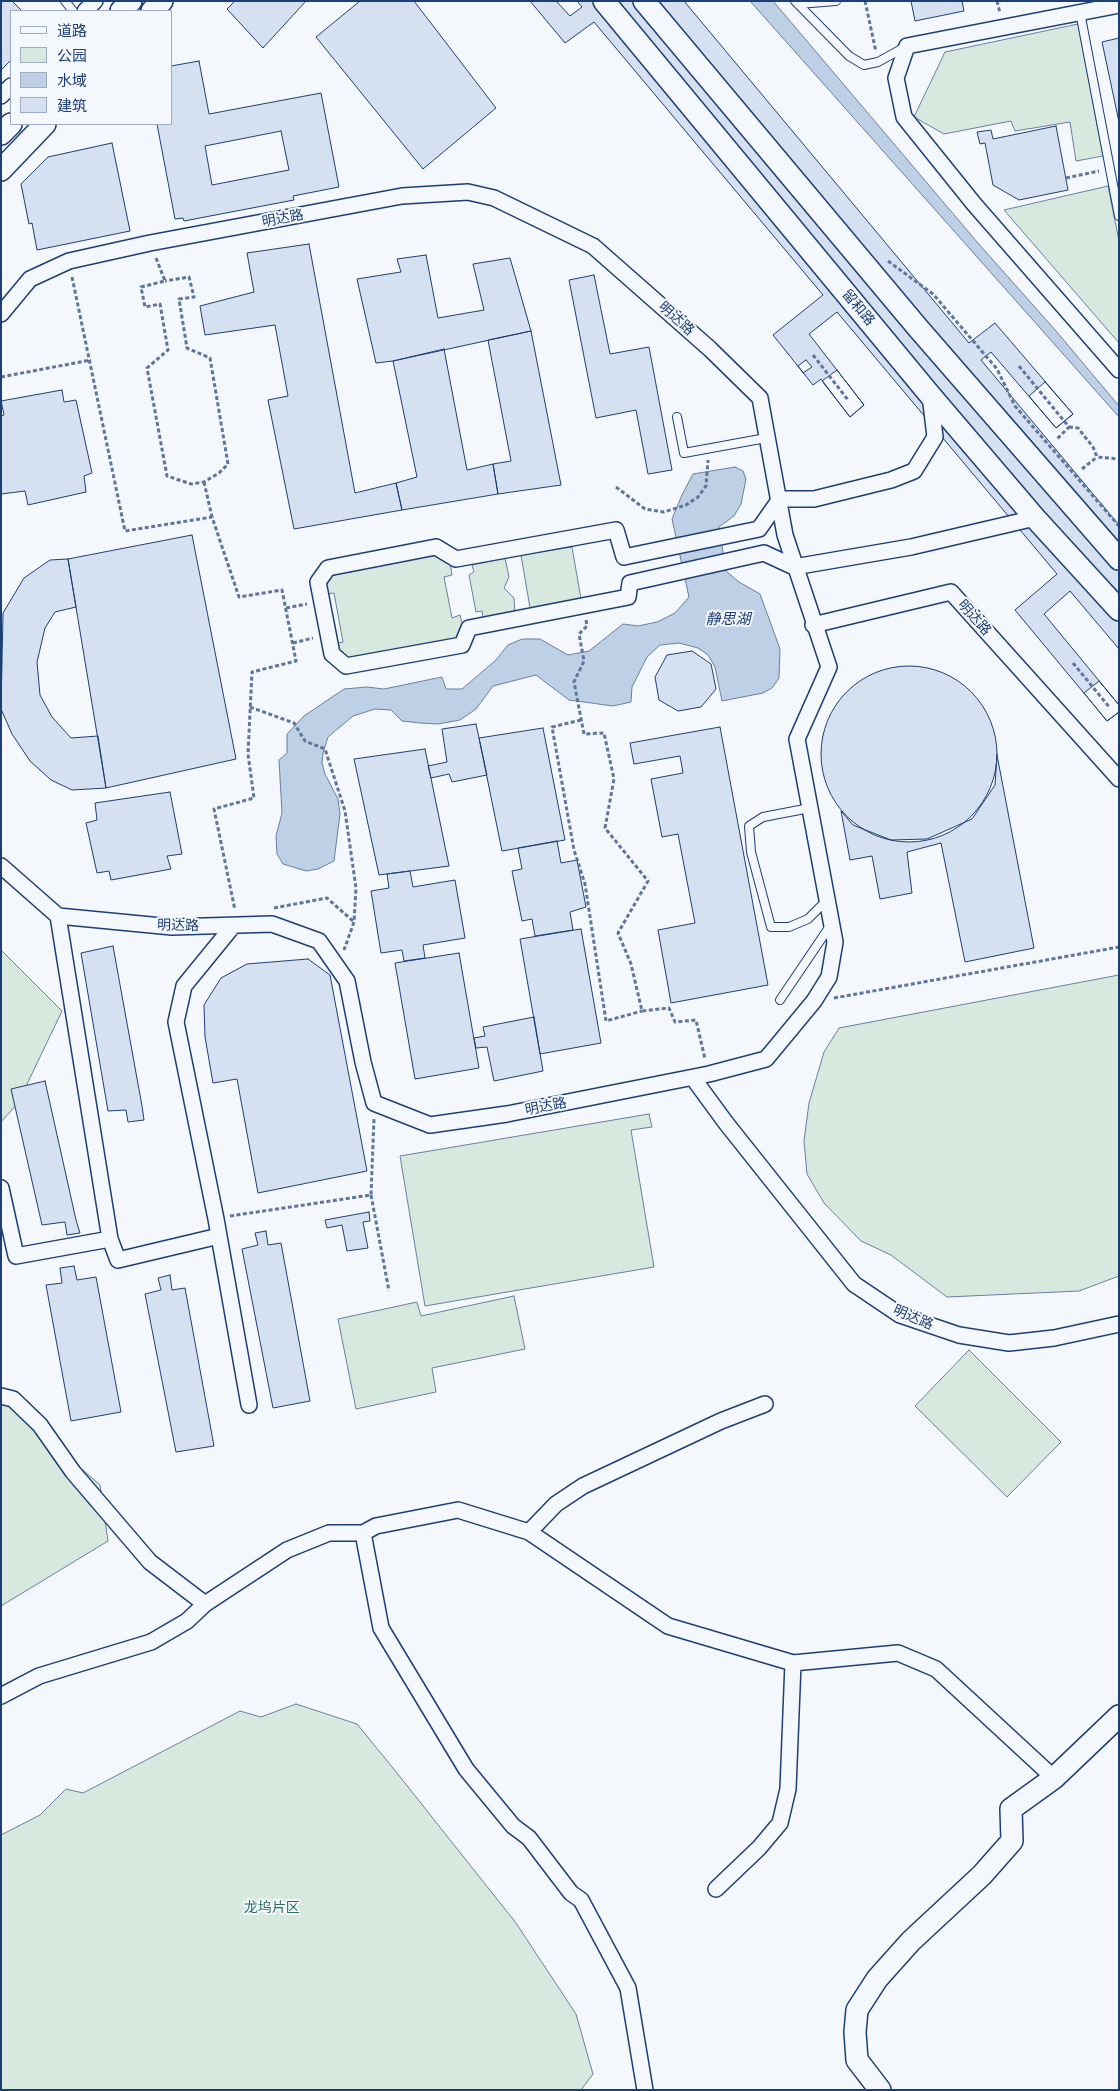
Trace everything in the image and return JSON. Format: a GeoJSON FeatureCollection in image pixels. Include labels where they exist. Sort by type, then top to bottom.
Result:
{"type":"FeatureCollection","features":[{"type":"Feature","properties":{"kind":"main road"},"geometry":{"type":"LineString","coordinates":[[153,10],[162,1]]}},
{"type":"Feature","properties":{"kind":"main road","name":"留和路"},"geometry":{"type":"LineString","coordinates":[[604,1],[930,395],[1036,518],[1119,610]]}},
{"type":"Feature","properties":{"kind":"main road"},"geometry":{"type":"LineString","coordinates":[[644,1],[918,328],[1119,559]]}},
{"type":"Feature","properties":{"kind":"main road"},"geometry":{"type":"LineString","coordinates":[[1,134],[11,125]]}},
{"type":"Feature","properties":{"kind":"main road"},"geometry":{"type":"LineString","coordinates":[[1,170],[45,125]]}},
{"type":"Feature","properties":{"kind":"main road"},"geometry":{"type":"LineString","coordinates":[[880,2090],[857,2060],[855,2032],[857,2010],[877,1979],[910,1941],[982,1874],[1012,1841],[1011,1809],[1054,1778],[1119,1716]]}},
{"type":"Feature","properties":{"kind":"street"},"geometry":{"type":"LineString","coordinates":[[86,10],[95,1]]}},
{"type":"Feature","properties":{"kind":"street"},"geometry":{"type":"LineString","coordinates":[[1119,5],[1090,8],[907,46],[896,78],[904,117],[974,204],[1119,370]]}},
{"type":"Feature","properties":{"kind":"street"},"geometry":{"type":"LineString","coordinates":[[1,96],[10,87]]}},
{"type":"Feature","properties":{"kind":"street","name":"明达路"},"geometry":{"type":"LineString","coordinates":[[1,314],[30,279],[69,262],[150,243],[402,196],[468,192],[494,198],[593,246],[710,349],[760,398],[766,438],[780,499],[785,535],[813,625],[951,592],[1119,778]]}},
{"type":"Feature","properties":{"kind":"street"},"geometry":{"type":"LineString","coordinates":[[930,395],[935,438],[914,471],[891,480],[814,499],[780,499],[759,530],[624,557],[616,530],[456,559],[436,547],[328,568],[318,582],[332,654],[346,666],[462,645],[469,628],[628,596],[630,583],[764,553],[794,567],[910,547],[1036,518]]}},
{"type":"Feature","properties":{"kind":"street"},"geometry":{"type":"LineString","coordinates":[[693,1078],[766,1058],[814,1001],[829,977],[835,942],[796,739],[829,667],[813,625]]}},
{"type":"Feature","properties":{"kind":"street"},"geometry":{"type":"LineString","coordinates":[[1,866],[58,916],[110,1239],[118,1260],[219,1236]]}},
{"type":"Feature","properties":{"kind":"street","name":"明达路"},"geometry":{"type":"LineString","coordinates":[[58,916],[172,927],[272,924],[319,941],[347,981],[363,1062],[374,1103],[430,1125],[508,1114],[693,1078],[726,1123],[854,1284],[900,1316],[959,1335],[1009,1343],[1054,1338],[1119,1324]]}},
{"type":"Feature","properties":{"kind":"street"},"geometry":{"type":"LineString","coordinates":[[236,926],[184,986],[176,1022],[216,1218],[249,1405]]}},
{"type":"Feature","properties":{"kind":"street"},"geometry":{"type":"LineString","coordinates":[[1,1188],[16,1256],[110,1239]]}},
{"type":"Feature","properties":{"kind":"street"},"geometry":{"type":"LineString","coordinates":[[1,1396],[13,1398],[40,1425],[73,1472],[150,1562],[205,1604]]}},
{"type":"Feature","properties":{"kind":"street"},"geometry":{"type":"LineString","coordinates":[[529,1532],[556,1504],[583,1486],[721,1421],[765,1404]]}},
{"type":"Feature","properties":{"kind":"street"},"geometry":{"type":"LineString","coordinates":[[1,1696],[39,1676],[151,1642],[187,1621],[205,1604],[287,1550],[329,1532],[363,1532],[376,1526],[458,1510],[529,1532],[668,1626],[793,1663],[898,1653],[936,1669],[1054,1778]]}},
{"type":"Feature","properties":{"kind":"street"},"geometry":{"type":"LineString","coordinates":[[363,1532],[381,1628],[466,1769],[513,1826],[529,1838],[571,1894],[580,1900],[628,1988],[646,2090]]}},
{"type":"Feature","properties":{"kind":"street"},"geometry":{"type":"LineString","coordinates":[[716,1889],[760,1848],[780,1822],[788,1790],[793,1663]]}},
{"type":"Feature","properties":{"kind":"lane"},"geometry":{"type":"LineString","coordinates":[[797,3],[836,1]]}},
{"type":"Feature","properties":{"kind":"lane"},"geometry":{"type":"LineString","coordinates":[[797,3],[849,56],[864,65],[878,62],[907,46]]}},
{"type":"Feature","properties":{"kind":"lane"},"geometry":{"type":"LineString","coordinates":[[1090,8],[1110,168],[1119,216]]}},
{"type":"Feature","properties":{"kind":"lane"},"geometry":{"type":"LineString","coordinates":[[677,417],[684,453],[766,438]]}},
{"type":"Feature","properties":{"kind":"lane"},"geometry":{"type":"LineString","coordinates":[[810,808],[763,817],[749,826],[751,852],[771,927],[789,926],[808,919],[827,900]]}},
{"type":"Feature","properties":{"kind":"lane"},"geometry":{"type":"LineString","coordinates":[[780,1000],[832,924]]}},
{"type":"Feature","properties":{"kind":"path"},"geometry":{"type":"LineString","coordinates":[[865,1],[878,62]]}},
{"type":"Feature","properties":{"kind":"path"},"geometry":{"type":"LineString","coordinates":[[1066,178],[1110,168]]}},
{"type":"Feature","properties":{"kind":"path"},"geometry":{"type":"LineString","coordinates":[[150,243],[165,281]]}},
{"type":"Feature","properties":{"kind":"path"},"geometry":{"type":"LineString","coordinates":[[882,255],[933,294],[997,369],[1015,406],[1119,526]]}},
{"type":"Feature","properties":{"kind":"path"},"geometry":{"type":"LineString","coordinates":[[69,262],[125,531],[212,517]]}},
{"type":"Feature","properties":{"kind":"path"},"geometry":{"type":"LineString","coordinates":[[188,277],[194,297],[179,299],[187,348],[210,358],[228,464],[219,473],[204,482],[191,484],[167,476],[165,467],[147,368],[168,350],[160,304],[145,306],[141,287],[165,281],[188,277]]}},
{"type":"Feature","properties":{"kind":"path"},"geometry":{"type":"LineString","coordinates":[[813,355],[848,400]]}},
{"type":"Feature","properties":{"kind":"path"},"geometry":{"type":"LineString","coordinates":[[1,377],[90,360]]}},
{"type":"Feature","properties":{"kind":"path"},"geometry":{"type":"LineString","coordinates":[[1019,366],[1069,427],[1078,428],[1093,447],[1097,457]]}},
{"type":"Feature","properties":{"kind":"path"},"geometry":{"type":"LineString","coordinates":[[1056,440],[1069,427]]}},
{"type":"Feature","properties":{"kind":"path"},"geometry":{"type":"LineString","coordinates":[[616,487],[645,508],[664,512],[686,506],[698,497],[706,486],[708,465],[706,449]]}},
{"type":"Feature","properties":{"kind":"path"},"geometry":{"type":"LineString","coordinates":[[1082,469],[1097,457],[1119,459]]}},
{"type":"Feature","properties":{"kind":"path"},"geometry":{"type":"LineString","coordinates":[[204,482],[212,517],[239,597],[282,590],[296,661],[252,672],[248,754],[254,798],[214,809],[236,926]]}},
{"type":"Feature","properties":{"kind":"path"},"geometry":{"type":"LineString","coordinates":[[286,608],[322,601]]}},
{"type":"Feature","properties":{"kind":"path"},"geometry":{"type":"LineString","coordinates":[[590,604],[585,612],[587,626],[580,634],[584,661],[574,682],[584,734],[604,732],[614,779],[605,828],[648,880],[618,933],[631,964],[642,1011]]}},
{"type":"Feature","properties":{"kind":"path"},"geometry":{"type":"LineString","coordinates":[[293,643],[329,635]]}},
{"type":"Feature","properties":{"kind":"path"},"geometry":{"type":"LineString","coordinates":[[1073,663],[1110,708]]}},
{"type":"Feature","properties":{"kind":"path"},"geometry":{"type":"LineString","coordinates":[[250,707],[294,723],[305,741],[325,749],[345,812],[351,842],[356,888],[354,922],[343,954],[334,962]]}},
{"type":"Feature","properties":{"kind":"path"},"geometry":{"type":"LineString","coordinates":[[581,720],[552,727],[574,850],[585,884],[606,1021],[642,1011],[669,1008],[675,1022],[696,1020],[709,1074]]}},
{"type":"Feature","properties":{"kind":"path"},"geometry":{"type":"LineString","coordinates":[[269,910],[327,898],[354,922]]}},
{"type":"Feature","properties":{"kind":"path"},"geometry":{"type":"LineString","coordinates":[[814,1001],[1119,947]]}},
{"type":"Feature","properties":{"kind":"path"},"geometry":{"type":"LineString","coordinates":[[374,1103],[371,1195],[388,1291]]}},
{"type":"Feature","properties":{"kind":"path"},"geometry":{"type":"LineString","coordinates":[[216,1218],[371,1195]]}},
{"type":"Feature","properties":{"kind":"green space"},"geometry":{"type":"Polygon","coordinates":[[[1078,24],[1103,156],[1076,161],[1070,122],[1015,131],[1011,121],[944,134],[914,117],[945,52],[1078,24]]]}},
{"type":"Feature","properties":{"kind":"green space"},"geometry":{"type":"Polygon","coordinates":[[[1108,186],[1119,241],[1119,343],[1004,210],[1108,186]]]}},
{"type":"Feature","properties":{"kind":"green space"},"geometry":{"type":"Polygon","coordinates":[[[572,547],[581,599],[530,608],[521,555],[572,547]]]}},
{"type":"Feature","properties":{"kind":"green space"},"geometry":{"type":"Polygon","coordinates":[[[441,554],[450,563],[452,575],[444,577],[452,618],[460,615],[463,627],[459,638],[348,660],[339,653],[337,643],[343,642],[334,593],[327,594],[326,582],[329,576],[441,554]]]}},
{"type":"Feature","properties":{"kind":"green space"},"geometry":{"type":"Polygon","coordinates":[[[505,558],[509,577],[504,588],[514,598],[515,614],[483,618],[482,611],[476,612],[469,575],[474,572],[472,565],[505,558]]]}},
{"type":"Feature","properties":{"kind":"green space"},"geometry":{"type":"Polygon","coordinates":[[[1,950],[62,1011],[18,1103],[1,1122],[1,950]]]}},
{"type":"Feature","properties":{"kind":"green space"},"geometry":{"type":"Polygon","coordinates":[[[1119,975],[1119,1276],[1079,1291],[947,1297],[891,1255],[861,1241],[824,1203],[807,1174],[804,1141],[809,1103],[824,1052],[839,1028],[1119,975]]]}},
{"type":"Feature","properties":{"kind":"green space"},"geometry":{"type":"Polygon","coordinates":[[[649,1114],[652,1127],[631,1130],[654,1267],[425,1306],[400,1156],[649,1114]]]}},
{"type":"Feature","properties":{"kind":"green space"},"geometry":{"type":"Polygon","coordinates":[[[514,1296],[525,1349],[432,1368],[436,1392],[356,1409],[338,1319],[417,1302],[421,1316],[514,1296]]]}},
{"type":"Feature","properties":{"kind":"green space"},"geometry":{"type":"Polygon","coordinates":[[[969,1350],[1061,1442],[1007,1497],[915,1406],[969,1350]]]}},
{"type":"Feature","properties":{"kind":"green space"},"geometry":{"type":"Polygon","coordinates":[[[1,1392],[58,1448],[100,1485],[108,1541],[1,1606],[1,1392]]]}},
{"type":"Feature","properties":{"kind":"green space","name":"龙坞片区"},"geometry":{"type":"Polygon","coordinates":[[[296,1704],[357,1724],[516,1923],[576,2014],[593,2074],[581,2090],[1,2090],[1,1835],[40,1815],[66,1789],[83,1793],[240,1711],[261,1717],[296,1704]]]}},
{"type":"Feature","properties":{"kind":"water"},"geometry":{"type":"Polygon","coordinates":[[[750,1],[773,1],[1119,406],[1119,417],[750,1]]]}},
{"type":"Feature","properties":{"kind":"water","name":"静思湖"},"geometry":{"type":"Polygon","coordinates":[[[735,467],[743,471],[746,479],[741,504],[734,516],[719,527],[726,571],[739,582],[760,594],[780,649],[779,678],[772,688],[763,693],[722,701],[715,667],[708,655],[698,648],[679,643],[660,645],[647,657],[632,687],[631,702],[613,706],[569,700],[536,675],[493,686],[476,709],[460,720],[438,724],[402,721],[391,710],[375,709],[353,716],[328,737],[323,753],[322,763],[325,774],[338,799],[340,814],[334,861],[318,869],[306,871],[283,864],[277,854],[276,836],[282,813],[279,760],[287,753],[287,734],[304,716],[344,689],[367,687],[384,689],[442,677],[446,689],[462,689],[496,660],[508,645],[522,639],[540,639],[568,655],[589,651],[623,624],[638,626],[657,622],[675,613],[689,597],[672,519],[681,497],[693,474],[735,467]]]}},
{"type":"Feature","properties":{"kind":"building"},"geometry":{"type":"Polygon","coordinates":[[[1,1],[12,1],[21,10],[10,10],[10,61],[1,70],[1,1]]]}},
{"type":"Feature","properties":{"kind":"building"},"geometry":{"type":"Polygon","coordinates":[[[235,1],[306,1],[263,48],[227,9],[235,1]]]}},
{"type":"Feature","properties":{"kind":"building"},"geometry":{"type":"Polygon","coordinates":[[[360,1],[414,1],[496,108],[423,169],[316,37],[360,1]]]}},
{"type":"Feature","properties":{"kind":"building"},"geometry":{"type":"Polygon","coordinates":[[[530,1],[556,1],[570,16],[582,7],[577,1],[684,1],[969,343],[995,323],[1073,414],[1056,428],[991,352],[981,360],[1119,525],[1119,649],[1070,591],[1044,614],[1119,705],[1119,712],[1107,721],[1015,610],[1057,574],[837,312],[809,334],[864,405],[850,417],[821,379],[813,385],[773,335],[823,295],[594,22],[565,43],[530,1]]]}},
{"type":"Feature","properties":{"kind":"building"},"geometry":{"type":"Polygon","coordinates":[[[911,1],[962,1],[964,11],[915,21],[911,1]]]}},
{"type":"Feature","properties":{"kind":"building"},"geometry":{"type":"Polygon","coordinates":[[[1119,38],[1119,122],[1102,42],[1119,38]]]}},
{"type":"Feature","properties":{"kind":"building"},"geometry":{"type":"Polygon","coordinates":[[[199,61],[209,114],[321,93],[339,187],[293,196],[294,200],[184,221],[183,218],[175,219],[157,125],[172,125],[172,66],[199,61]],[[281,131],[205,146],[212,185],[289,170],[281,131]]]}},
{"type":"Feature","properties":{"kind":"building"},"geometry":{"type":"Polygon","coordinates":[[[1056,126],[1068,190],[1019,200],[993,185],[985,143],[980,144],[977,132],[991,130],[993,139],[1056,126]]]}},
{"type":"Feature","properties":{"kind":"building"},"geometry":{"type":"Polygon","coordinates":[[[112,143],[130,231],[37,250],[32,223],[29,224],[21,184],[48,157],[112,143]]]}},
{"type":"Feature","properties":{"kind":"building"},"geometry":{"type":"Polygon","coordinates":[[[309,244],[355,493],[396,483],[402,510],[294,529],[268,400],[288,396],[275,325],[205,335],[200,306],[254,292],[247,253],[309,244]]]}},
{"type":"Feature","properties":{"kind":"building"},"geometry":{"type":"Polygon","coordinates":[[[426,255],[438,318],[484,310],[473,264],[510,258],[531,331],[376,363],[357,279],[401,272],[397,259],[426,255]]]}},
{"type":"Feature","properties":{"kind":"building"},"geometry":{"type":"Polygon","coordinates":[[[594,275],[610,354],[649,347],[672,470],[648,474],[636,410],[596,418],[569,280],[594,275]]]}},
{"type":"Feature","properties":{"kind":"building"},"geometry":{"type":"Polygon","coordinates":[[[531,331],[561,485],[498,494],[493,464],[511,461],[488,340],[531,331]]]}},
{"type":"Feature","properties":{"kind":"building"},"geometry":{"type":"Polygon","coordinates":[[[444,349],[467,470],[493,464],[498,494],[402,510],[396,483],[417,477],[393,361],[444,349]]]}},
{"type":"Feature","properties":{"kind":"building"},"geometry":{"type":"Polygon","coordinates":[[[806,360],[812,367],[803,373],[798,366],[806,360]]]}},
{"type":"Feature","properties":{"kind":"building"},"geometry":{"type":"Polygon","coordinates":[[[837,370],[864,405],[850,417],[822,381],[837,370]]]}},
{"type":"Feature","properties":{"kind":"building"},"geometry":{"type":"Polygon","coordinates":[[[1045,382],[1073,414],[1056,428],[1029,396],[1045,382]]]}},
{"type":"Feature","properties":{"kind":"building"},"geometry":{"type":"Polygon","coordinates":[[[62,390],[64,402],[76,400],[92,473],[84,476],[86,492],[28,505],[25,491],[1,494],[1,416],[4,415],[1,401],[62,390]]]}},
{"type":"Feature","properties":{"kind":"building"},"geometry":{"type":"Polygon","coordinates":[[[192,535],[236,759],[106,788],[68,559],[192,535]]]}},
{"type":"Feature","properties":{"kind":"building"},"geometry":{"type":"Polygon","coordinates":[[[68,559],[76,607],[55,612],[45,628],[37,662],[40,695],[52,717],[71,738],[98,736],[106,788],[72,790],[51,780],[30,761],[12,734],[1,709],[3,613],[24,578],[50,560],[68,559]]]}},
{"type":"Feature","properties":{"kind":"building"},"geometry":{"type":"Polygon","coordinates":[[[692,651],[711,664],[716,689],[701,707],[678,711],[659,700],[655,677],[667,655],[692,651]]]}},
{"type":"Feature","properties":{"kind":"building"},"geometry":{"type":"Polygon","coordinates":[[[900,666],[918,666],[950,676],[965,686],[977,698],[987,713],[993,728],[997,754],[993,780],[987,795],[977,810],[965,822],[950,832],[935,838],[918,842],[900,842],[868,832],[853,822],[841,810],[831,795],[825,780],[821,763],[821,745],[831,713],[841,698],[853,686],[868,676],[883,670],[900,666]]]}},
{"type":"Feature","properties":{"kind":"building"},"geometry":{"type":"Polygon","coordinates":[[[1099,681],[1119,705],[1119,712],[1107,721],[1084,693],[1099,681]]]}},
{"type":"Feature","properties":{"kind":"building"},"geometry":{"type":"Polygon","coordinates":[[[476,724],[487,775],[452,782],[449,774],[431,778],[428,766],[447,762],[442,729],[476,724]]]}},
{"type":"Feature","properties":{"kind":"building"},"geometry":{"type":"Polygon","coordinates":[[[720,727],[768,985],[671,1003],[658,930],[695,923],[678,834],[662,837],[651,779],[683,773],[680,756],[634,764],[630,743],[720,727]]]}},
{"type":"Feature","properties":{"kind":"building"},"geometry":{"type":"Polygon","coordinates":[[[543,728],[565,840],[502,851],[479,738],[543,728]]]}},
{"type":"Feature","properties":{"kind":"building"},"geometry":{"type":"Polygon","coordinates":[[[425,749],[449,866],[379,875],[354,759],[425,749]]]}},
{"type":"Feature","properties":{"kind":"building"},"geometry":{"type":"Polygon","coordinates":[[[997,755],[1034,948],[965,962],[941,843],[907,852],[912,893],[880,899],[872,856],[850,860],[841,811],[853,825],[891,840],[927,839],[972,819],[995,785],[997,755]]]}},
{"type":"Feature","properties":{"kind":"building"},"geometry":{"type":"Polygon","coordinates":[[[170,792],[182,854],[167,856],[171,869],[111,880],[109,871],[97,873],[86,823],[97,820],[95,803],[170,792]]]}},
{"type":"Feature","properties":{"kind":"building"},"geometry":{"type":"Polygon","coordinates":[[[557,841],[561,863],[577,860],[586,907],[570,912],[573,930],[535,936],[532,919],[522,921],[512,871],[522,869],[518,848],[557,841]]]}},
{"type":"Feature","properties":{"kind":"building"},"geometry":{"type":"Polygon","coordinates":[[[410,871],[413,887],[455,880],[465,938],[423,945],[425,958],[404,961],[402,950],[381,953],[371,891],[389,888],[387,874],[410,871]]]}},
{"type":"Feature","properties":{"kind":"building"},"geometry":{"type":"Polygon","coordinates":[[[581,929],[601,1043],[540,1054],[520,939],[581,929]]]}},
{"type":"Feature","properties":{"kind":"building"},"geometry":{"type":"Polygon","coordinates":[[[113,946],[144,1120],[128,1122],[126,1110],[108,1111],[81,953],[113,946]]]}},
{"type":"Feature","properties":{"kind":"building"},"geometry":{"type":"Polygon","coordinates":[[[459,953],[479,1068],[415,1079],[395,963],[459,953]]]}},
{"type":"Feature","properties":{"kind":"building"},"geometry":{"type":"Polygon","coordinates":[[[308,959],[330,975],[367,1171],[258,1193],[237,1079],[213,1083],[205,1037],[204,1005],[221,978],[247,964],[308,959]]]}},
{"type":"Feature","properties":{"kind":"building"},"geometry":{"type":"Polygon","coordinates":[[[534,1017],[543,1071],[494,1081],[487,1047],[476,1048],[474,1038],[485,1036],[483,1027],[534,1017]]]}},
{"type":"Feature","properties":{"kind":"building"},"geometry":{"type":"Polygon","coordinates":[[[45,1081],[80,1233],[67,1235],[65,1222],[42,1225],[11,1089],[45,1081]]]}},
{"type":"Feature","properties":{"kind":"building"},"geometry":{"type":"Polygon","coordinates":[[[369,1212],[370,1221],[363,1222],[368,1248],[347,1251],[342,1225],[327,1228],[325,1220],[369,1212]]]}},
{"type":"Feature","properties":{"kind":"building"},"geometry":{"type":"Polygon","coordinates":[[[266,1231],[268,1245],[281,1243],[310,1401],[273,1408],[242,1249],[258,1245],[255,1233],[266,1231]]]}},
{"type":"Feature","properties":{"kind":"building"},"geometry":{"type":"Polygon","coordinates":[[[74,1266],[77,1280],[96,1277],[121,1412],[71,1421],[46,1285],[62,1283],[60,1268],[74,1266]]]}},
{"type":"Feature","properties":{"kind":"building"},"geometry":{"type":"Polygon","coordinates":[[[170,1275],[172,1290],[185,1288],[214,1446],[176,1452],[145,1294],[161,1290],[158,1278],[170,1275]]]}}]}
